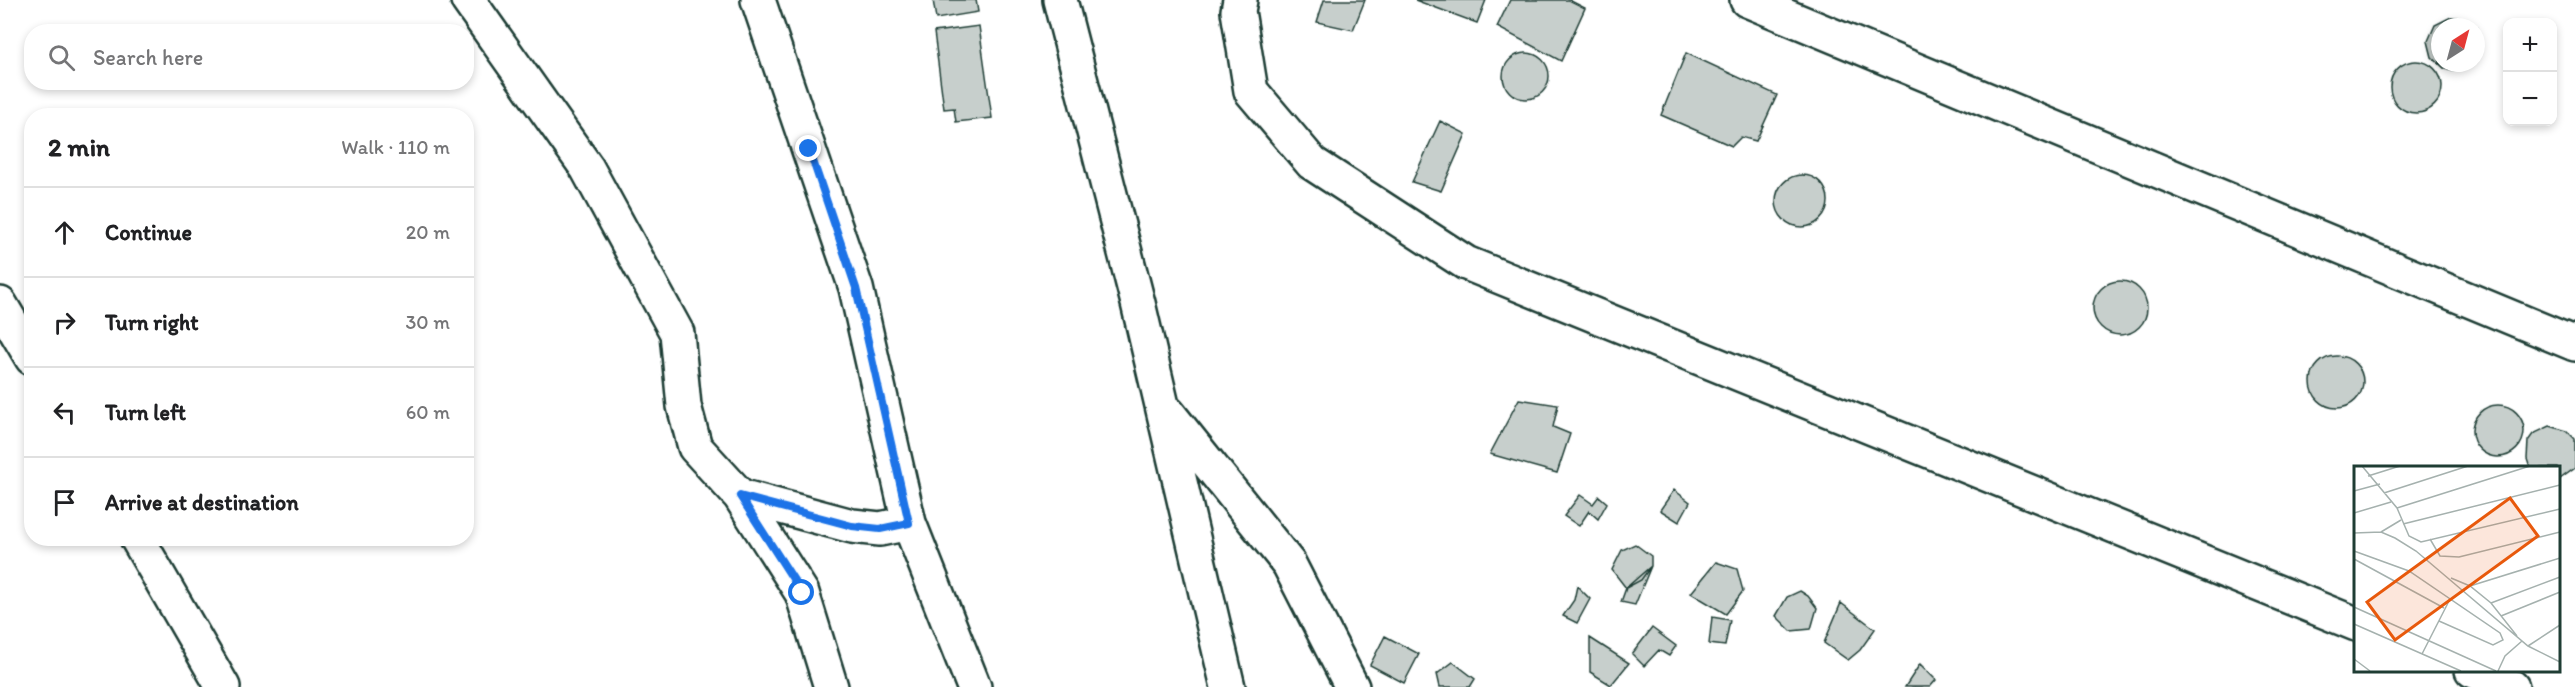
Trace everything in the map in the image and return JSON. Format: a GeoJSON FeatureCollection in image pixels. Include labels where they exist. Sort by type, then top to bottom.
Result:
{"type":"FeatureCollection","features":[{"type":"Feature","properties":{"kind":"street"},"geometry":{"type":"LineString","coordinates":[[468,0],[587,168],[677,333],[684,406],[695,447],[740,496],[802,593],[831,687]]}},
{"type":"Feature","properties":{"kind":"street"},"geometry":{"type":"LineString","coordinates":[[758,0],[856,288],[909,523],[974,687]]}},
{"type":"Feature","properties":{"kind":"street"},"geometry":{"type":"LineString","coordinates":[[1060,0],[1162,404],[1228,687]]}},
{"type":"Feature","properties":{"kind":"street"},"geometry":{"type":"LineString","coordinates":[[1240,0],[1238,11],[1251,91],[1312,163],[1466,263],[2354,623]]}},
{"type":"Feature","properties":{"kind":"street"},"geometry":{"type":"LineString","coordinates":[[1746,0],[2575,344]]}},
{"type":"Feature","properties":{"kind":"street"},"geometry":{"type":"LineString","coordinates":[[0,304],[24,344]]}},
{"type":"Feature","properties":{"kind":"street"},"geometry":{"type":"LineString","coordinates":[[1162,404],[1289,564],[1352,687]]}},
{"type":"Feature","properties":{"kind":"street"},"geometry":{"type":"LineString","coordinates":[[740,496],[852,526],[880,529],[909,523]]}},
{"type":"Feature","properties":{"kind":"street"},"geometry":{"type":"LineString","coordinates":[[142,546],[223,687]]}},
{"type":"Feature","properties":{"kind":"street"},"geometry":{"type":"LineString","coordinates":[[2477,672],[2512,687]]}},
{"type":"Feature","properties":{"kind":"building"},"geometry":{"type":"Polygon","coordinates":[[[933,0],[976,0],[978,12],[936,19],[933,0]]]}},
{"type":"Feature","properties":{"kind":"building"},"geometry":{"type":"Polygon","coordinates":[[[1324,0],[1365,0],[1353,30],[1317,22],[1324,0]]]}},
{"type":"Feature","properties":{"kind":"building"},"geometry":{"type":"Polygon","coordinates":[[[1415,0],[1486,0],[1477,23],[1415,0]]]}},
{"type":"Feature","properties":{"kind":"building"},"geometry":{"type":"Polygon","coordinates":[[[1510,0],[1569,0],[1585,8],[1561,61],[1497,27],[1510,0]]]}},
{"type":"Feature","properties":{"kind":"building"},"geometry":{"type":"Polygon","coordinates":[[[979,26],[992,118],[956,122],[954,108],[944,109],[934,32],[979,26]]]}},
{"type":"Feature","properties":{"kind":"building"},"geometry":{"type":"Polygon","coordinates":[[[2431,34],[2431,53],[2428,41],[2431,34]]]}},
{"type":"Feature","properties":{"kind":"building"},"geometry":{"type":"Polygon","coordinates":[[[1526,53],[1535,54],[1542,60],[1548,67],[1548,85],[1542,92],[1535,98],[1526,99],[1517,98],[1510,92],[1504,85],[1503,76],[1504,67],[1510,60],[1517,54],[1526,53]]]}},
{"type":"Feature","properties":{"kind":"building"},"geometry":{"type":"Polygon","coordinates":[[[1686,53],[1777,95],[1756,141],[1741,137],[1732,146],[1661,115],[1686,53]]]}},
{"type":"Feature","properties":{"kind":"building"},"geometry":{"type":"Polygon","coordinates":[[[2411,61],[2421,61],[2431,65],[2431,72],[2438,72],[2442,82],[2442,92],[2438,102],[2431,109],[2421,113],[2411,113],[2401,109],[2394,102],[2390,92],[2390,82],[2394,72],[2401,65],[2411,61]]]}},
{"type":"Feature","properties":{"kind":"building"},"geometry":{"type":"Polygon","coordinates":[[[1440,121],[1466,134],[1441,191],[1412,182],[1440,121]]]}},
{"type":"Feature","properties":{"kind":"building"},"geometry":{"type":"Polygon","coordinates":[[[1797,175],[1807,175],[1821,182],[1828,201],[1821,220],[1807,227],[1797,227],[1787,223],[1780,216],[1776,206],[1776,196],[1780,186],[1787,179],[1797,175]]]}},
{"type":"Feature","properties":{"kind":"building"},"geometry":{"type":"Polygon","coordinates":[[[2120,281],[2139,289],[2147,308],[2139,327],[2120,335],[2101,327],[2093,308],[2101,289],[2120,281]]]}},
{"type":"Feature","properties":{"kind":"building"},"geometry":{"type":"Polygon","coordinates":[[[2332,356],[2342,356],[2356,363],[2363,382],[2356,401],[2342,408],[2332,408],[2322,404],[2315,397],[2311,387],[2311,377],[2315,367],[2322,360],[2332,356]]]}},
{"type":"Feature","properties":{"kind":"building"},"geometry":{"type":"Polygon","coordinates":[[[1519,399],[1558,405],[1553,427],[1570,434],[1557,473],[1490,454],[1519,399]]]}},
{"type":"Feature","properties":{"kind":"building"},"geometry":{"type":"Polygon","coordinates":[[[2493,405],[2503,405],[2517,412],[2524,431],[2517,450],[2503,457],[2493,457],[2483,453],[2476,446],[2472,436],[2472,426],[2476,416],[2483,409],[2493,405]]]}},
{"type":"Feature","properties":{"kind":"building"},"geometry":{"type":"Polygon","coordinates":[[[2550,426],[2567,431],[2575,439],[2575,468],[2560,479],[2560,466],[2529,466],[2527,459],[2528,441],[2533,434],[2550,426]]]}},
{"type":"Feature","properties":{"kind":"building"},"geometry":{"type":"Polygon","coordinates":[[[1674,490],[1690,502],[1679,522],[1660,510],[1674,490]]]}},
{"type":"Feature","properties":{"kind":"building"},"geometry":{"type":"Polygon","coordinates":[[[1580,495],[1593,504],[1599,496],[1607,503],[1598,519],[1589,511],[1579,526],[1564,516],[1580,495]]]}},
{"type":"Feature","properties":{"kind":"building"},"geometry":{"type":"Polygon","coordinates":[[[1635,544],[1651,556],[1651,566],[1641,580],[1626,588],[1612,570],[1622,550],[1635,544]]]}},
{"type":"Feature","properties":{"kind":"building"},"geometry":{"type":"Polygon","coordinates":[[[1716,562],[1737,569],[1743,591],[1726,614],[1691,593],[1716,562]]]}},
{"type":"Feature","properties":{"kind":"building"},"geometry":{"type":"Polygon","coordinates":[[[1651,566],[1635,605],[1621,602],[1626,588],[1651,566]]]}},
{"type":"Feature","properties":{"kind":"building"},"geometry":{"type":"Polygon","coordinates":[[[1577,586],[1590,599],[1577,623],[1563,616],[1574,600],[1577,586]]]}},
{"type":"Feature","properties":{"kind":"building"},"geometry":{"type":"Polygon","coordinates":[[[1800,591],[1808,596],[1817,608],[1811,629],[1791,631],[1776,616],[1787,597],[1800,591]]]}},
{"type":"Feature","properties":{"kind":"building"},"geometry":{"type":"Polygon","coordinates":[[[1841,603],[1875,629],[1860,650],[1848,660],[1824,643],[1841,603]]]}},
{"type":"Feature","properties":{"kind":"building"},"geometry":{"type":"Polygon","coordinates":[[[1712,617],[1730,620],[1725,646],[1709,644],[1712,617]]]}},
{"type":"Feature","properties":{"kind":"building"},"geometry":{"type":"Polygon","coordinates":[[[1652,628],[1676,646],[1669,656],[1659,650],[1644,666],[1632,654],[1652,628]]]}},
{"type":"Feature","properties":{"kind":"building"},"geometry":{"type":"Polygon","coordinates":[[[1385,636],[1419,654],[1404,683],[1370,665],[1385,636]]]}},
{"type":"Feature","properties":{"kind":"building"},"geometry":{"type":"Polygon","coordinates":[[[1590,638],[1629,663],[1611,685],[1590,672],[1590,638]]]}},
{"type":"Feature","properties":{"kind":"building"},"geometry":{"type":"Polygon","coordinates":[[[1453,662],[1475,679],[1470,687],[1440,687],[1437,674],[1453,662]]]}},
{"type":"Feature","properties":{"kind":"building"},"geometry":{"type":"Polygon","coordinates":[[[1920,664],[1936,680],[1930,687],[1905,687],[1920,664]]]}},
{"type":"Feature","properties":{"kind":"route"},"geometry":{"type":"LineString","coordinates":[[802,593],[740,496],[852,526],[880,529],[909,523],[856,288],[809,149]]}}]}
